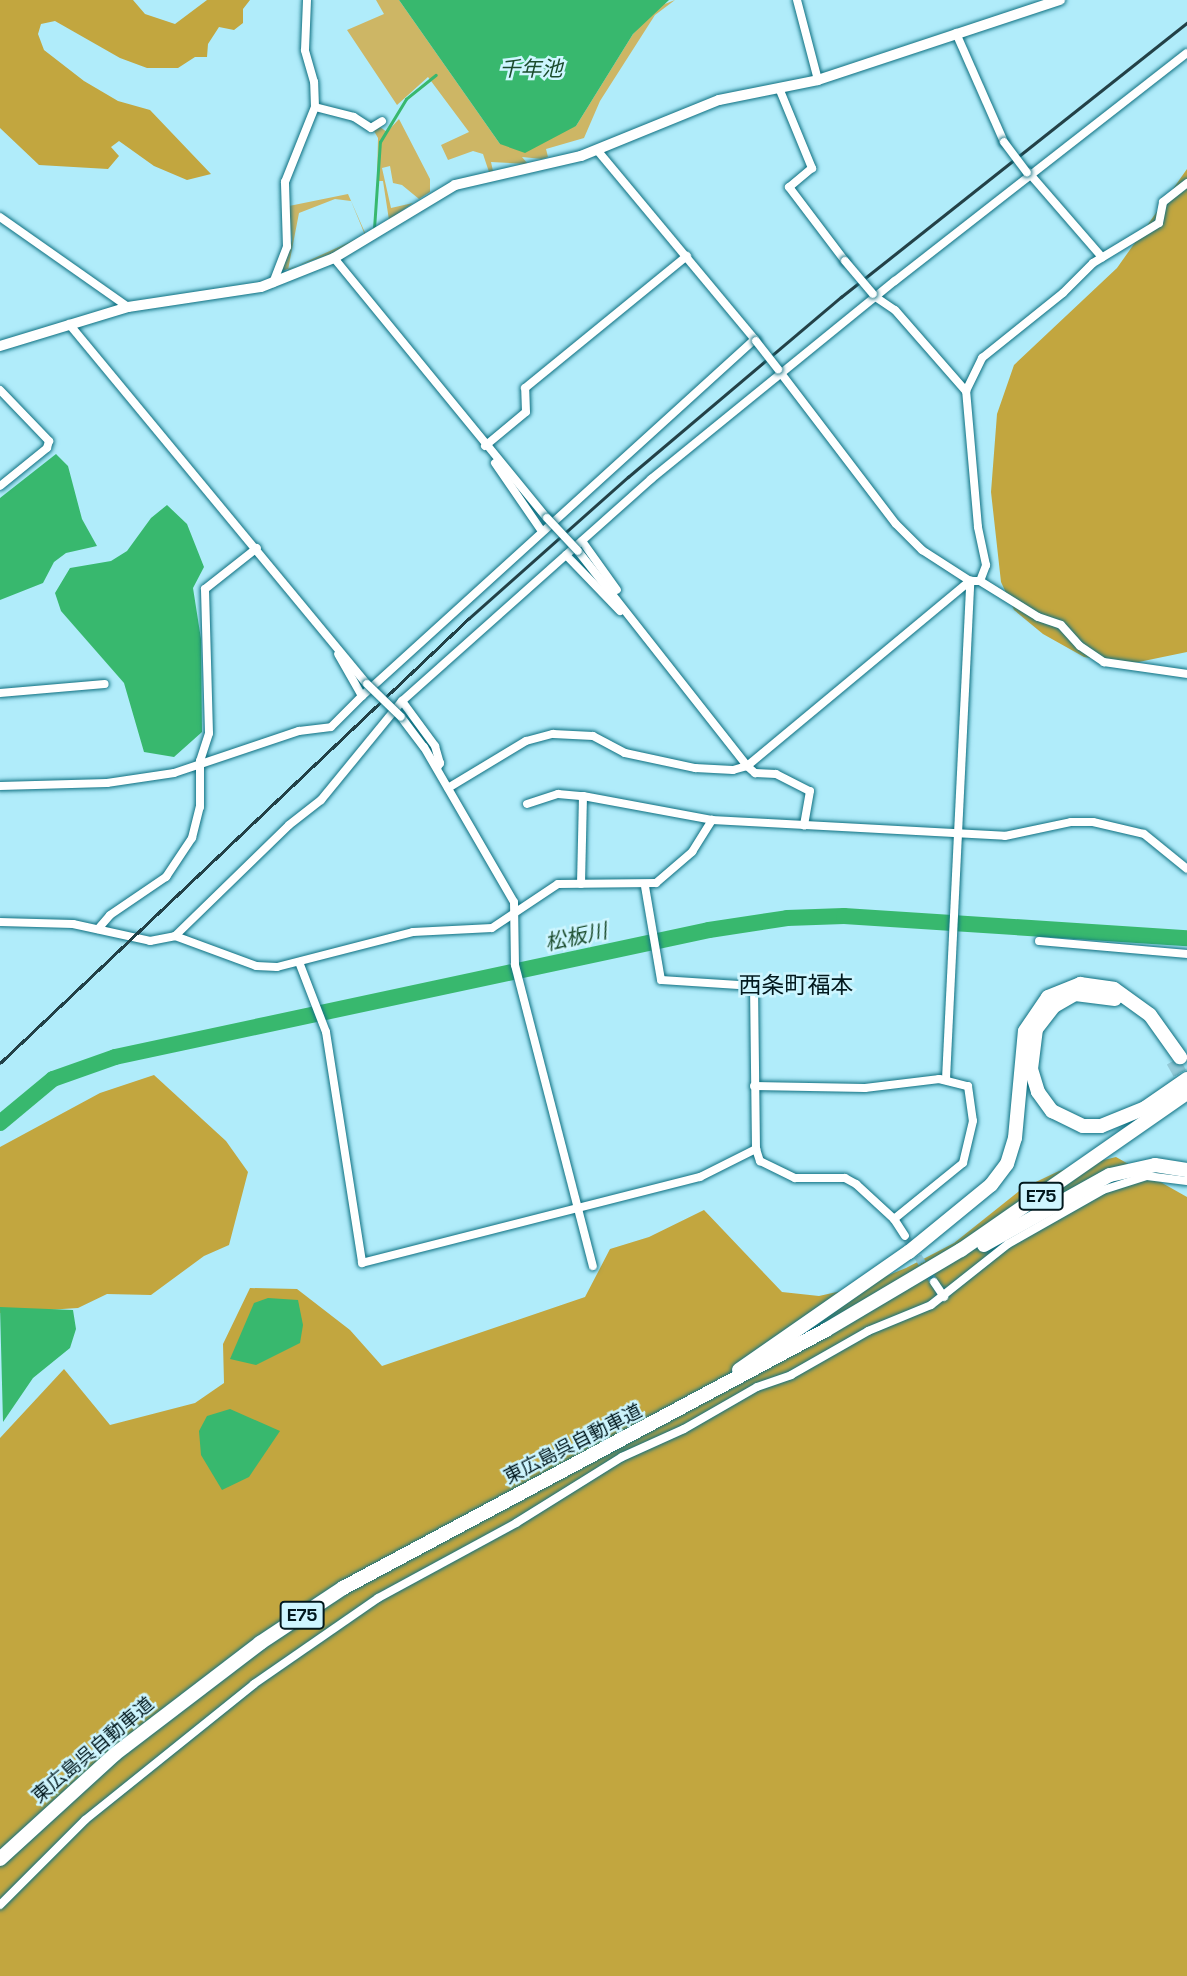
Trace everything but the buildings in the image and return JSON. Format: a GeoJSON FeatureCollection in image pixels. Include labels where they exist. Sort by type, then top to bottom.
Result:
{"type":"FeatureCollection","features":[{"type":"Feature","properties":{"kind":"highway"},"geometry":{"type":"LineString","coordinates":[[643,1431],[796,1333],[909,1252],[991,1185],[1007,1164],[1015,1138],[1025,1031],[1048,997],[1080,984],[1114,989],[1150,1016],[1176,1059],[1129,1008],[1110,996],[1090,993],[1063,999],[1045,1016],[1032,1047],[1031,1069],[1038,1092],[1052,1111],[1083,1126],[1101,1126],[1145,1108],[1187,1079]]}},
{"type":"Feature","properties":{"kind":"highway","name":"東広島呉自動車道"},"geometry":{"type":"LineString","coordinates":[[0,1859],[115,1754],[260,1643],[419,1545],[643,1431],[890,1292],[1067,1179],[1187,1093]]}},
{"type":"Feature","properties":{"kind":"highway"},"geometry":{"type":"LineString","coordinates":[[890,1292],[1110,1175],[1155,1165],[1187,1170]]}},
{"type":"Feature","properties":{"kind":"street"},"geometry":{"type":"LineString","coordinates":[[274,283],[287,247],[285,182],[314,107],[304,37],[307,0]]}},
{"type":"Feature","properties":{"kind":"street"},"geometry":{"type":"LineString","coordinates":[[797,0],[818,80]]}},
{"type":"Feature","properties":{"kind":"street"},"geometry":{"type":"LineString","coordinates":[[0,346],[128,307],[274,283],[334,258],[455,185],[597,150],[719,100],[818,80],[1060,0]]}},
{"type":"Feature","properties":{"kind":"street"},"geometry":{"type":"LineString","coordinates":[[956,33],[1004,142],[1102,257]]}},
{"type":"Feature","properties":{"kind":"street"},"geometry":{"type":"LineString","coordinates":[[175,936],[289,825],[321,800],[402,701],[651,479],[780,371],[1029,173],[1187,54]]}},
{"type":"Feature","properties":{"kind":"street"},"geometry":{"type":"LineString","coordinates":[[779,88],[812,168],[789,187],[874,296],[895,310],[966,391],[986,565],[980,581]]}},
{"type":"Feature","properties":{"kind":"street"},"geometry":{"type":"LineString","coordinates":[[314,107],[354,117],[371,128],[382,121]]}},
{"type":"Feature","properties":{"kind":"street"},"geometry":{"type":"LineString","coordinates":[[597,150],[756,340],[896,524],[922,550],[970,581],[980,581],[1061,625],[1080,646],[1104,662],[1187,674]]}},
{"type":"Feature","properties":{"kind":"street"},"geometry":{"type":"LineString","coordinates":[[966,391],[988,350],[1102,257],[1159,223],[1163,202],[1187,183]]}},
{"type":"Feature","properties":{"kind":"street"},"geometry":{"type":"LineString","coordinates":[[0,217],[128,307]]}},
{"type":"Feature","properties":{"kind":"street"},"geometry":{"type":"LineString","coordinates":[[485,446],[526,412],[525,388],[687,256]]}},
{"type":"Feature","properties":{"kind":"street"},"geometry":{"type":"LineString","coordinates":[[334,258],[497,461],[578,551],[747,766],[755,773],[776,774],[810,791],[804,825]]}},
{"type":"Feature","properties":{"kind":"street"},"geometry":{"type":"LineString","coordinates":[[69,324],[367,684],[401,717],[437,768],[516,912],[514,965],[593,1266]]}},
{"type":"Feature","properties":{"kind":"street"},"geometry":{"type":"LineString","coordinates":[[0,786],[107,783],[174,773],[200,761],[299,731],[331,727],[541,530],[756,340]]}},
{"type":"Feature","properties":{"kind":"street"},"geometry":{"type":"LineString","coordinates":[[0,390],[49,441],[47,448],[0,486]]}},
{"type":"Feature","properties":{"kind":"street"},"geometry":{"type":"LineString","coordinates":[[497,461],[493,464],[541,530]]}},
{"type":"Feature","properties":{"kind":"street"},"geometry":{"type":"LineString","coordinates":[[582,541],[605,568],[626,612]]}},
{"type":"Feature","properties":{"kind":"street"},"geometry":{"type":"LineString","coordinates":[[98,929],[179,863],[200,807],[200,761],[209,733],[205,589],[250,557],[257,548]]}},
{"type":"Feature","properties":{"kind":"street"},"geometry":{"type":"LineString","coordinates":[[566,555],[621,613],[626,612]]}},
{"type":"Feature","properties":{"kind":"street"},"geometry":{"type":"LineString","coordinates":[[448,788],[526,741],[553,734],[593,736],[625,753],[695,768],[733,770],[747,766],[970,581]]}},
{"type":"Feature","properties":{"kind":"street"},"geometry":{"type":"LineString","coordinates":[[946,1079],[970,581]]}},
{"type":"Feature","properties":{"kind":"street"},"geometry":{"type":"LineString","coordinates":[[328,637],[362,696]]}},
{"type":"Feature","properties":{"kind":"street"},"geometry":{"type":"LineString","coordinates":[[0,693],[105,684]]}},
{"type":"Feature","properties":{"kind":"street"},"geometry":{"type":"LineString","coordinates":[[402,701],[435,746],[440,763],[437,768]]}},
{"type":"Feature","properties":{"kind":"street"},"geometry":{"type":"LineString","coordinates":[[527,803],[558,794],[583,796],[712,820],[958,836],[1005,836],[1093,822],[1144,834],[1187,869]]}},
{"type":"Feature","properties":{"kind":"street"},"geometry":{"type":"LineString","coordinates":[[581,884],[583,796]]}},
{"type":"Feature","properties":{"kind":"street"},"geometry":{"type":"LineString","coordinates":[[0,922],[98,929],[150,941],[175,936],[256,966],[299,962],[413,932],[492,928],[506,922],[516,912],[558,884],[645,886],[656,883],[692,852],[712,820]]}},
{"type":"Feature","properties":{"kind":"street"},"geometry":{"type":"LineString","coordinates":[[645,886],[650,937],[661,981],[754,986],[756,1149],[760,1161],[795,1178],[845,1178],[894,1219],[905,1236]]}},
{"type":"Feature","properties":{"kind":"street"},"geometry":{"type":"LineString","coordinates":[[506,922],[515,929]]}},
{"type":"Feature","properties":{"kind":"street"},"geometry":{"type":"LineString","coordinates":[[1039,941],[1187,954]]}},
{"type":"Feature","properties":{"kind":"street"},"geometry":{"type":"LineString","coordinates":[[299,962],[321,1011],[326,1032],[362,1263],[700,1177],[756,1149]]}},
{"type":"Feature","properties":{"kind":"street"},"geometry":{"type":"LineString","coordinates":[[754,1086],[865,1088],[946,1079],[968,1086],[973,1121],[968,1150],[950,1177],[894,1219]]}},
{"type":"Feature","properties":{"kind":"street"},"geometry":{"type":"LineString","coordinates":[[0,1905],[85,1820],[254,1684],[378,1598],[516,1523],[622,1457],[684,1429],[757,1387],[791,1375],[868,1331],[944,1297],[1008,1244],[1103,1190],[1147,1176],[1187,1181]]}},
{"type":"Feature","properties":{"kind":"street"},"geometry":{"type":"LineString","coordinates":[[934,1282],[944,1297]]}},
{"type":"Feature","properties":{"kind":"shaded area"},"geometry":{"type":"Polygon","coordinates":[[[0,0],[133,0],[145,14],[175,24],[207,0],[250,0],[243,9],[243,23],[234,30],[219,27],[208,44],[207,57],[195,57],[178,68],[147,68],[120,58],[55,21],[41,24],[38,34],[44,50],[84,81],[118,101],[150,110],[211,174],[187,180],[154,166],[119,141],[111,147],[119,156],[108,169],[39,165],[0,128],[0,0]]]}},
{"type":"Feature","properties":{"kind":"shaded area"},"geometry":{"type":"Polygon","coordinates":[[[376,0],[399,0],[500,144],[576,126],[633,34],[657,7],[675,0],[655,15],[600,101],[584,138],[546,149],[548,157],[542,159],[522,157],[528,164],[491,162],[493,171],[489,172],[483,154],[473,151],[448,160],[441,145],[469,132],[428,77],[397,105],[347,30],[384,14],[376,0]]]}},
{"type":"Feature","properties":{"kind":"shaded area"},"geometry":{"type":"Polygon","coordinates":[[[399,119],[430,179],[430,192],[419,199],[402,185],[393,183],[390,166],[382,168],[391,208],[413,203],[389,220],[383,181],[377,181],[378,138],[374,131],[380,127],[387,132],[399,119]]]}},
{"type":"Feature","properties":{"kind":"shaded area"},"geometry":{"type":"Polygon","coordinates":[[[1187,169],[1187,652],[1129,664],[1084,657],[1043,634],[1014,610],[1001,582],[991,492],[997,414],[1014,365],[1117,268],[1187,169]]]}},
{"type":"Feature","properties":{"kind":"shaded area"},"geometry":{"type":"Polygon","coordinates":[[[348,194],[366,235],[331,254],[298,265],[365,235],[351,201],[335,199],[299,213],[288,269],[282,271],[292,240],[289,206],[348,194]]]}},
{"type":"Feature","properties":{"kind":"shaded area"},"geometry":{"type":"Polygon","coordinates":[[[154,1075],[226,1141],[248,1172],[229,1245],[204,1256],[151,1295],[107,1294],[78,1308],[0,1313],[0,1147],[100,1093],[154,1075]]]}},
{"type":"Feature","properties":{"kind":"shaded area"},"geometry":{"type":"Polygon","coordinates":[[[1116,1157],[1187,1197],[1187,1976],[0,1976],[0,1438],[64,1369],[110,1425],[195,1403],[224,1383],[223,1344],[250,1288],[297,1289],[350,1330],[382,1366],[585,1297],[610,1249],[649,1237],[704,1210],[782,1292],[819,1296],[859,1287],[906,1268],[954,1243],[1023,1188],[1059,1171],[1116,1157]]]}},
{"type":"Feature","properties":{"kind":"water","name":"千年池"},"geometry":{"type":"Polygon","coordinates":[[[399,0],[669,0],[633,34],[576,126],[525,153],[500,144],[399,0]]]}},
{"type":"Feature","properties":{"kind":"water"},"geometry":{"type":"Polygon","coordinates":[[[56,454],[68,466],[82,519],[97,546],[66,553],[54,562],[43,583],[0,600],[0,498],[56,454]]]}},
{"type":"Feature","properties":{"kind":"water"},"geometry":{"type":"Polygon","coordinates":[[[167,505],[187,524],[204,567],[193,588],[201,639],[202,732],[174,757],[144,752],[124,683],[61,611],[55,593],[70,568],[111,561],[127,551],[151,518],[167,505]]]}},
{"type":"Feature","properties":{"kind":"water"},"geometry":{"type":"Polygon","coordinates":[[[268,1298],[298,1300],[303,1325],[300,1343],[256,1365],[230,1359],[254,1303],[268,1298]]]}},
{"type":"Feature","properties":{"kind":"water"},"geometry":{"type":"Polygon","coordinates":[[[0,1307],[73,1310],[76,1329],[70,1348],[33,1378],[3,1422],[0,1307]]]}},
{"type":"Feature","properties":{"kind":"water"},"geometry":{"type":"Polygon","coordinates":[[[230,1409],[280,1431],[249,1477],[222,1490],[201,1455],[199,1431],[207,1416],[230,1409]]]}},
{"type":"Feature","properties":{"kind":"waterway"},"geometry":{"type":"LineString","coordinates":[[374,229],[380,142],[406,99],[436,75]]}},
{"type":"Feature","properties":{"kind":"waterway","name":"松板川"},"geometry":{"type":"LineString","coordinates":[[0,1123],[53,1079],[115,1057],[709,930],[787,918],[844,916],[1187,938]]}},
{"type":"Feature","properties":{"kind":"tunnel"},"geometry":{"type":"LineString","coordinates":[[1173,1061],[1187,1086]]}},
{"type":"Feature","properties":{"kind":"tunnel"},"geometry":{"type":"LineString","coordinates":[[905,1236],[934,1282]]}},
{"type":"Feature","properties":{"kind":"railway"},"geometry":{"type":"LineString","coordinates":[[0,1063],[468,619],[628,477],[841,297],[1187,23]]}},
{"type":"Feature","properties":{"kind":"district","name":"西条町福本"},"geometry":{"type":"Point","coordinates":[796,985]}}]}
